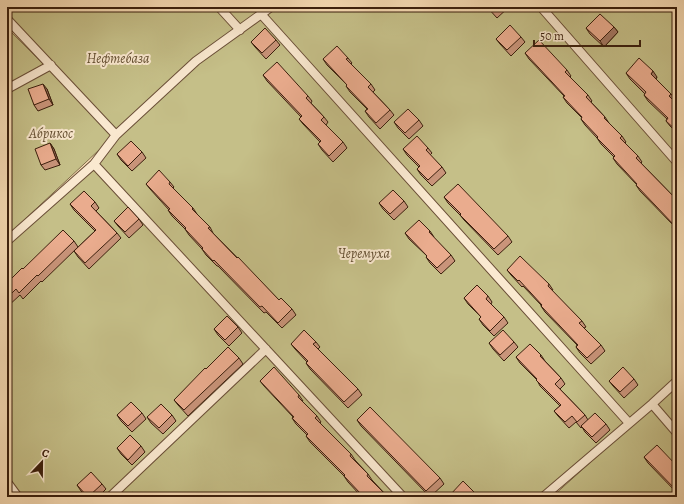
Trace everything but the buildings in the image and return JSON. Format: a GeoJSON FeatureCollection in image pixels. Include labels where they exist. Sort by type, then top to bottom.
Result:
{"type":"FeatureCollection","features":[{"type":"Feature","properties":{"kind":"lane"},"geometry":{"type":"LineString","coordinates":[[219,7],[240,30]]}},
{"type":"Feature","properties":{"kind":"lane"},"geometry":{"type":"LineString","coordinates":[[7,241],[94,164],[116,135],[196,61],[271,7]]}},
{"type":"Feature","properties":{"kind":"lane"},"geometry":{"type":"LineString","coordinates":[[541,7],[677,162]]}},
{"type":"Feature","properties":{"kind":"lane"},"geometry":{"type":"LineString","coordinates":[[261,14],[629,423]]}},
{"type":"Feature","properties":{"kind":"lane"},"geometry":{"type":"LineString","coordinates":[[7,19],[116,135]]}},
{"type":"Feature","properties":{"kind":"lane"},"geometry":{"type":"LineString","coordinates":[[7,89],[51,65]]}},
{"type":"Feature","properties":{"kind":"lane"},"geometry":{"type":"LineString","coordinates":[[94,164],[403,497]]}},
{"type":"Feature","properties":{"kind":"lane"},"geometry":{"type":"LineString","coordinates":[[110,497],[266,349]]}},
{"type":"Feature","properties":{"kind":"lane"},"geometry":{"type":"LineString","coordinates":[[543,497],[677,381]]}},
{"type":"Feature","properties":{"kind":"lane"},"geometry":{"type":"LineString","coordinates":[[652,404],[677,433]]}},
{"type":"Feature","properties":{"kind":"lane"},"geometry":{"type":"LineString","coordinates":[[7,482],[18,497]]}},
{"type":"Feature","properties":{"kind":"green space","name":"Нефтебаза"},"geometry":{"type":"Polygon","coordinates":[[[7,7],[267,7],[116,131],[7,13],[7,7]]]}},
{"type":"Feature","properties":{"kind":"green space","name":"Черемуха"},"geometry":{"type":"Polygon","coordinates":[[[272,7],[541,7],[677,162],[677,381],[543,497],[18,497],[7,482],[7,241],[94,164],[116,135],[196,61],[272,7]]]}},
{"type":"Feature","properties":{"kind":"green space"},"geometry":{"type":"Polygon","coordinates":[[[547,7],[677,7],[677,157],[547,7]]]}},
{"type":"Feature","properties":{"kind":"green space","name":"Абрикос"},"geometry":{"type":"Polygon","coordinates":[[[7,28],[115,135],[7,236],[7,28]]]}},
{"type":"Feature","properties":{"kind":"green space"},"geometry":{"type":"Polygon","coordinates":[[[677,384],[677,497],[552,497],[677,384]]]}}]}
